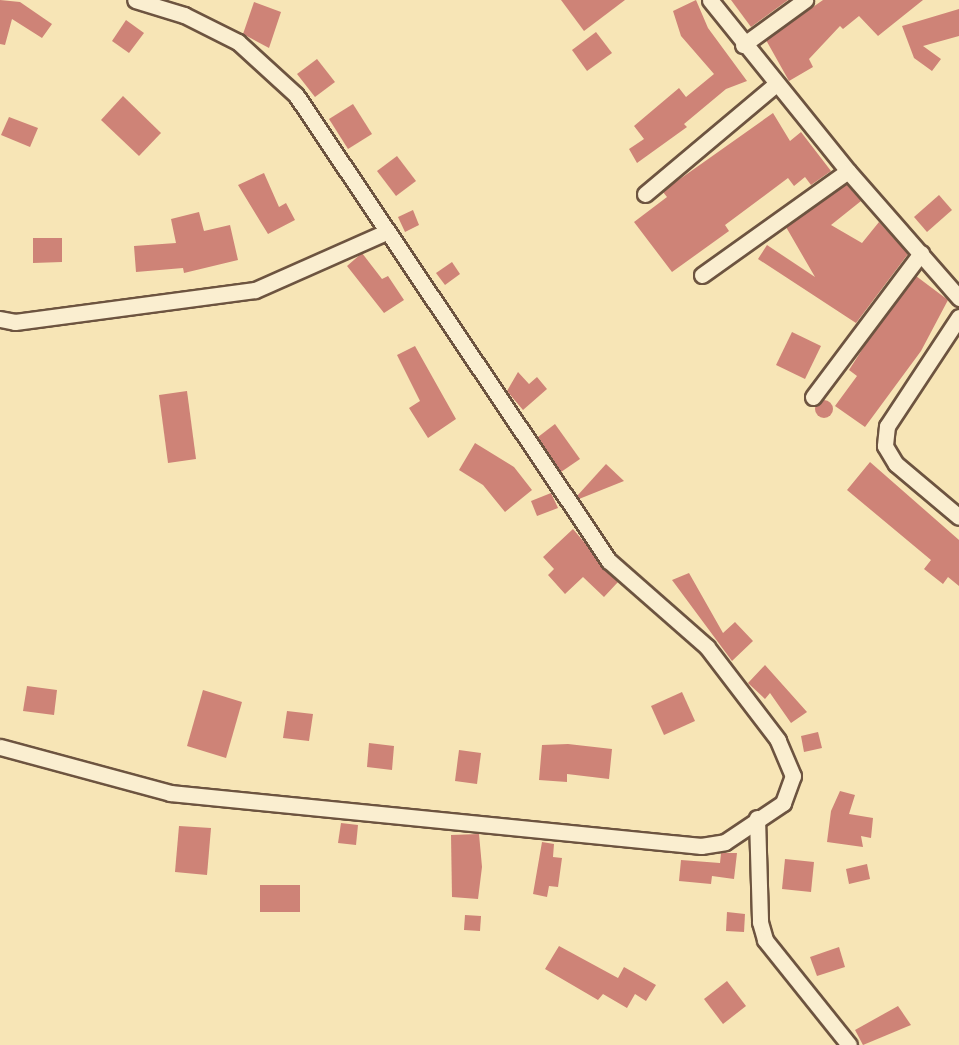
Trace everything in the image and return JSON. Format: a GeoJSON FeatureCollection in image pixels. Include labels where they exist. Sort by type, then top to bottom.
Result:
{"type":"FeatureCollection","features":[{"type":"Feature","properties":{"kind":"street"},"geometry":{"type":"LineString","coordinates":[[0,747],[170,793],[701,846],[725,842],[757,818],[783,803],[793,776],[778,740],[707,647],[609,561],[296,95],[238,42],[184,15],[135,0]]}},
{"type":"Feature","properties":{"kind":"street"},"geometry":{"type":"LineString","coordinates":[[710,0],[743,45],[848,171],[959,298]]}},
{"type":"Feature","properties":{"kind":"street"},"geometry":{"type":"LineString","coordinates":[[743,45],[805,0]]}},
{"type":"Feature","properties":{"kind":"street"},"geometry":{"type":"LineString","coordinates":[[645,194],[776,84]]}},
{"type":"Feature","properties":{"kind":"street"},"geometry":{"type":"LineString","coordinates":[[702,275],[848,171]]}},
{"type":"Feature","properties":{"kind":"street"},"geometry":{"type":"LineString","coordinates":[[0,319],[15,321],[255,290],[386,232]]}},
{"type":"Feature","properties":{"kind":"street"},"geometry":{"type":"LineString","coordinates":[[813,397],[921,253]]}},
{"type":"Feature","properties":{"kind":"street"},"geometry":{"type":"LineString","coordinates":[[959,317],[887,426],[885,446],[896,464],[959,517]]}},
{"type":"Feature","properties":{"kind":"street"},"geometry":{"type":"LineString","coordinates":[[757,818],[760,922],[765,940],[849,1045]]}},
{"type":"Feature","properties":{"kind":"building"},"geometry":{"type":"Polygon","coordinates":[[[0,0],[20,2],[52,24],[42,38],[12,19],[5,45],[0,44],[0,0]]]}},
{"type":"Feature","properties":{"kind":"building"},"geometry":{"type":"Polygon","coordinates":[[[561,0],[625,0],[584,31],[561,0]]]}},
{"type":"Feature","properties":{"kind":"building"},"geometry":{"type":"Polygon","coordinates":[[[696,0],[708,28],[747,81],[726,89],[684,124],[687,127],[637,163],[629,149],[644,139],[634,126],[679,88],[686,97],[714,74],[681,36],[673,11],[696,0]]]}},
{"type":"Feature","properties":{"kind":"building"},"geometry":{"type":"Polygon","coordinates":[[[731,0],[788,0],[751,27],[731,0]]]}},
{"type":"Feature","properties":{"kind":"building"},"geometry":{"type":"Polygon","coordinates":[[[823,0],[923,0],[878,36],[859,16],[843,29],[840,26],[809,59],[813,67],[789,81],[766,40],[823,0]]]}},
{"type":"Feature","properties":{"kind":"building"},"geometry":{"type":"Polygon","coordinates":[[[254,2],[281,12],[269,48],[243,34],[254,2]]]}},
{"type":"Feature","properties":{"kind":"building"},"geometry":{"type":"Polygon","coordinates":[[[959,9],[959,36],[923,46],[941,59],[932,71],[914,58],[902,26],[959,9]]]}},
{"type":"Feature","properties":{"kind":"building"},"geometry":{"type":"Polygon","coordinates":[[[126,20],[144,33],[129,53],[112,41],[126,20]]]}},
{"type":"Feature","properties":{"kind":"building"},"geometry":{"type":"Polygon","coordinates":[[[596,32],[612,53],[587,71],[572,50],[596,32]]]}},
{"type":"Feature","properties":{"kind":"building"},"geometry":{"type":"Polygon","coordinates":[[[317,59],[335,82],[315,97],[297,74],[317,59]]]}},
{"type":"Feature","properties":{"kind":"building"},"geometry":{"type":"Polygon","coordinates":[[[123,96],[161,133],[139,156],[101,120],[123,96]]]}},
{"type":"Feature","properties":{"kind":"building"},"geometry":{"type":"Polygon","coordinates":[[[353,104],[372,134],[348,149],[329,119],[353,104]]]}},
{"type":"Feature","properties":{"kind":"building"},"geometry":{"type":"Polygon","coordinates":[[[773,113],[790,141],[801,132],[831,171],[811,185],[805,177],[794,186],[788,178],[725,225],[729,231],[672,272],[634,222],[667,197],[663,192],[670,186],[773,113]]]}},
{"type":"Feature","properties":{"kind":"building"},"geometry":{"type":"Polygon","coordinates":[[[9,117],[38,128],[30,147],[1,135],[9,117]]]}},
{"type":"Feature","properties":{"kind":"building"},"geometry":{"type":"Polygon","coordinates":[[[397,156],[416,181],[396,196],[377,171],[397,156]]]}},
{"type":"Feature","properties":{"kind":"building"},"geometry":{"type":"Polygon","coordinates":[[[264,173],[279,207],[286,203],[295,220],[268,234],[238,185],[264,173]]]}},
{"type":"Feature","properties":{"kind":"building"},"geometry":{"type":"Polygon","coordinates":[[[846,184],[861,201],[831,225],[862,243],[879,222],[908,254],[856,323],[758,259],[767,245],[815,277],[786,227],[846,184]]]}},
{"type":"Feature","properties":{"kind":"building"},"geometry":{"type":"Polygon","coordinates":[[[939,195],[952,210],[927,232],[914,217],[939,195]]]}},
{"type":"Feature","properties":{"kind":"building"},"geometry":{"type":"Polygon","coordinates":[[[413,210],[419,225],[405,232],[398,217],[413,210]]]}},
{"type":"Feature","properties":{"kind":"building"},"geometry":{"type":"Polygon","coordinates":[[[199,212],[204,231],[230,225],[238,260],[184,273],[183,268],[136,272],[134,246],[176,243],[171,219],[199,212]]]}},
{"type":"Feature","properties":{"kind":"building"},"geometry":{"type":"Polygon","coordinates":[[[33,238],[62,238],[62,262],[33,263],[33,238]]]}},
{"type":"Feature","properties":{"kind":"building"},"geometry":{"type":"Polygon","coordinates":[[[362,253],[382,279],[388,276],[404,300],[384,313],[347,266],[362,253]]]}},
{"type":"Feature","properties":{"kind":"building"},"geometry":{"type":"Polygon","coordinates":[[[452,262],[460,274],[445,285],[436,273],[452,262]]]}},
{"type":"Feature","properties":{"kind":"building"},"geometry":{"type":"Polygon","coordinates":[[[916,276],[948,300],[921,351],[865,427],[835,406],[857,376],[849,370],[916,276]]]}},
{"type":"Feature","properties":{"kind":"building"},"geometry":{"type":"Polygon","coordinates":[[[792,332],[821,346],[805,379],[776,365],[792,332]]]}},
{"type":"Feature","properties":{"kind":"building"},"geometry":{"type":"Polygon","coordinates":[[[415,346],[456,419],[428,438],[409,408],[420,401],[397,355],[415,346]]]}},
{"type":"Feature","properties":{"kind":"building"},"geometry":{"type":"Polygon","coordinates":[[[518,372],[529,384],[537,377],[547,389],[523,410],[507,391],[518,372]]]}},
{"type":"Feature","properties":{"kind":"building"},"geometry":{"type":"Polygon","coordinates":[[[187,391],[196,459],[168,463],[159,395],[187,391]]]}},
{"type":"Feature","properties":{"kind":"building"},"geometry":{"type":"Polygon","coordinates":[[[824,400],[830,403],[833,409],[830,415],[824,418],[818,415],[815,409],[818,403],[824,400]]]}},
{"type":"Feature","properties":{"kind":"building"},"geometry":{"type":"Polygon","coordinates":[[[555,424],[580,459],[561,472],[538,437],[555,424]]]}},
{"type":"Feature","properties":{"kind":"building"},"geometry":{"type":"Polygon","coordinates":[[[475,443],[514,467],[532,490],[505,512],[483,485],[459,470],[475,443]]]}},
{"type":"Feature","properties":{"kind":"building"},"geometry":{"type":"Polygon","coordinates":[[[870,462],[959,540],[959,586],[948,577],[943,584],[924,569],[931,560],[847,490],[870,462]]]}},
{"type":"Feature","properties":{"kind":"building"},"geometry":{"type":"Polygon","coordinates":[[[606,464],[624,481],[579,499],[577,496],[606,464]]]}},
{"type":"Feature","properties":{"kind":"building"},"geometry":{"type":"Polygon","coordinates":[[[551,493],[558,508],[537,516],[531,501],[551,493]]]}},
{"type":"Feature","properties":{"kind":"building"},"geometry":{"type":"Polygon","coordinates":[[[573,529],[618,582],[604,597],[583,577],[565,594],[548,575],[554,569],[543,557],[573,529]]]}},
{"type":"Feature","properties":{"kind":"building"},"geometry":{"type":"Polygon","coordinates":[[[689,573],[723,633],[735,622],[753,641],[732,661],[672,580],[689,573]]]}},
{"type":"Feature","properties":{"kind":"building"},"geometry":{"type":"Polygon","coordinates":[[[765,665],[807,712],[791,723],[770,693],[765,699],[748,683],[765,665]]]}},
{"type":"Feature","properties":{"kind":"building"},"geometry":{"type":"Polygon","coordinates":[[[27,686],[57,690],[54,715],[23,711],[27,686]]]}},
{"type":"Feature","properties":{"kind":"building"},"geometry":{"type":"Polygon","coordinates":[[[203,690],[242,702],[226,758],[187,746],[203,690]]]}},
{"type":"Feature","properties":{"kind":"building"},"geometry":{"type":"Polygon","coordinates":[[[682,692],[695,721],[664,735],[651,706],[682,692]]]}},
{"type":"Feature","properties":{"kind":"building"},"geometry":{"type":"Polygon","coordinates":[[[287,711],[313,714],[309,741],[283,738],[287,711]]]}},
{"type":"Feature","properties":{"kind":"building"},"geometry":{"type":"Polygon","coordinates":[[[818,732],[822,748],[804,752],[801,736],[818,732]]]}},
{"type":"Feature","properties":{"kind":"building"},"geometry":{"type":"Polygon","coordinates":[[[369,743],[394,746],[392,770],[367,767],[369,743]]]}},
{"type":"Feature","properties":{"kind":"building"},"geometry":{"type":"Polygon","coordinates":[[[568,744],[612,749],[609,779],[567,774],[567,782],[539,780],[542,745],[568,744]]]}},
{"type":"Feature","properties":{"kind":"building"},"geometry":{"type":"Polygon","coordinates":[[[459,750],[481,753],[477,784],[455,781],[459,750]]]}},
{"type":"Feature","properties":{"kind":"building"},"geometry":{"type":"Polygon","coordinates":[[[840,791],[855,795],[849,814],[873,818],[871,838],[861,836],[863,847],[827,842],[831,811],[840,791]]]}},
{"type":"Feature","properties":{"kind":"building"},"geometry":{"type":"Polygon","coordinates":[[[341,823],[358,825],[356,845],[338,843],[341,823]]]}},
{"type":"Feature","properties":{"kind":"building"},"geometry":{"type":"Polygon","coordinates":[[[179,826],[211,828],[207,875],[175,872],[179,826]]]}},
{"type":"Feature","properties":{"kind":"building"},"geometry":{"type":"Polygon","coordinates":[[[479,834],[482,867],[478,899],[452,897],[451,835],[479,834]]]}},
{"type":"Feature","properties":{"kind":"building"},"geometry":{"type":"Polygon","coordinates":[[[542,842],[554,844],[553,857],[562,858],[558,887],[549,886],[547,897],[533,894],[542,842]]]}},
{"type":"Feature","properties":{"kind":"building"},"geometry":{"type":"Polygon","coordinates":[[[721,853],[737,853],[734,879],[712,876],[711,884],[679,881],[681,860],[720,863],[721,853]]]}},
{"type":"Feature","properties":{"kind":"building"},"geometry":{"type":"Polygon","coordinates":[[[785,859],[814,862],[811,892],[782,889],[785,859]]]}},
{"type":"Feature","properties":{"kind":"building"},"geometry":{"type":"Polygon","coordinates":[[[867,864],[870,879],[849,884],[846,869],[867,864]]]}},
{"type":"Feature","properties":{"kind":"building"},"geometry":{"type":"Polygon","coordinates":[[[260,885],[300,885],[300,912],[260,912],[260,885]]]}},
{"type":"Feature","properties":{"kind":"building"},"geometry":{"type":"Polygon","coordinates":[[[727,912],[745,914],[744,932],[726,931],[727,912]]]}},
{"type":"Feature","properties":{"kind":"building"},"geometry":{"type":"Polygon","coordinates":[[[465,915],[481,916],[480,931],[464,930],[465,915]]]}},
{"type":"Feature","properties":{"kind":"building"},"geometry":{"type":"Polygon","coordinates":[[[559,946],[618,978],[624,967],[656,985],[646,1001],[635,994],[627,1008],[603,994],[598,1000],[545,969],[559,946]]]}},
{"type":"Feature","properties":{"kind":"building"},"geometry":{"type":"Polygon","coordinates":[[[839,947],[845,967],[817,976],[810,957],[839,947]]]}},
{"type":"Feature","properties":{"kind":"building"},"geometry":{"type":"Polygon","coordinates":[[[727,981],[746,1006],[723,1024],[704,999],[727,981]]]}},
{"type":"Feature","properties":{"kind":"building"},"geometry":{"type":"Polygon","coordinates":[[[898,1006],[911,1025],[863,1045],[855,1030],[898,1006]]]}}]}
